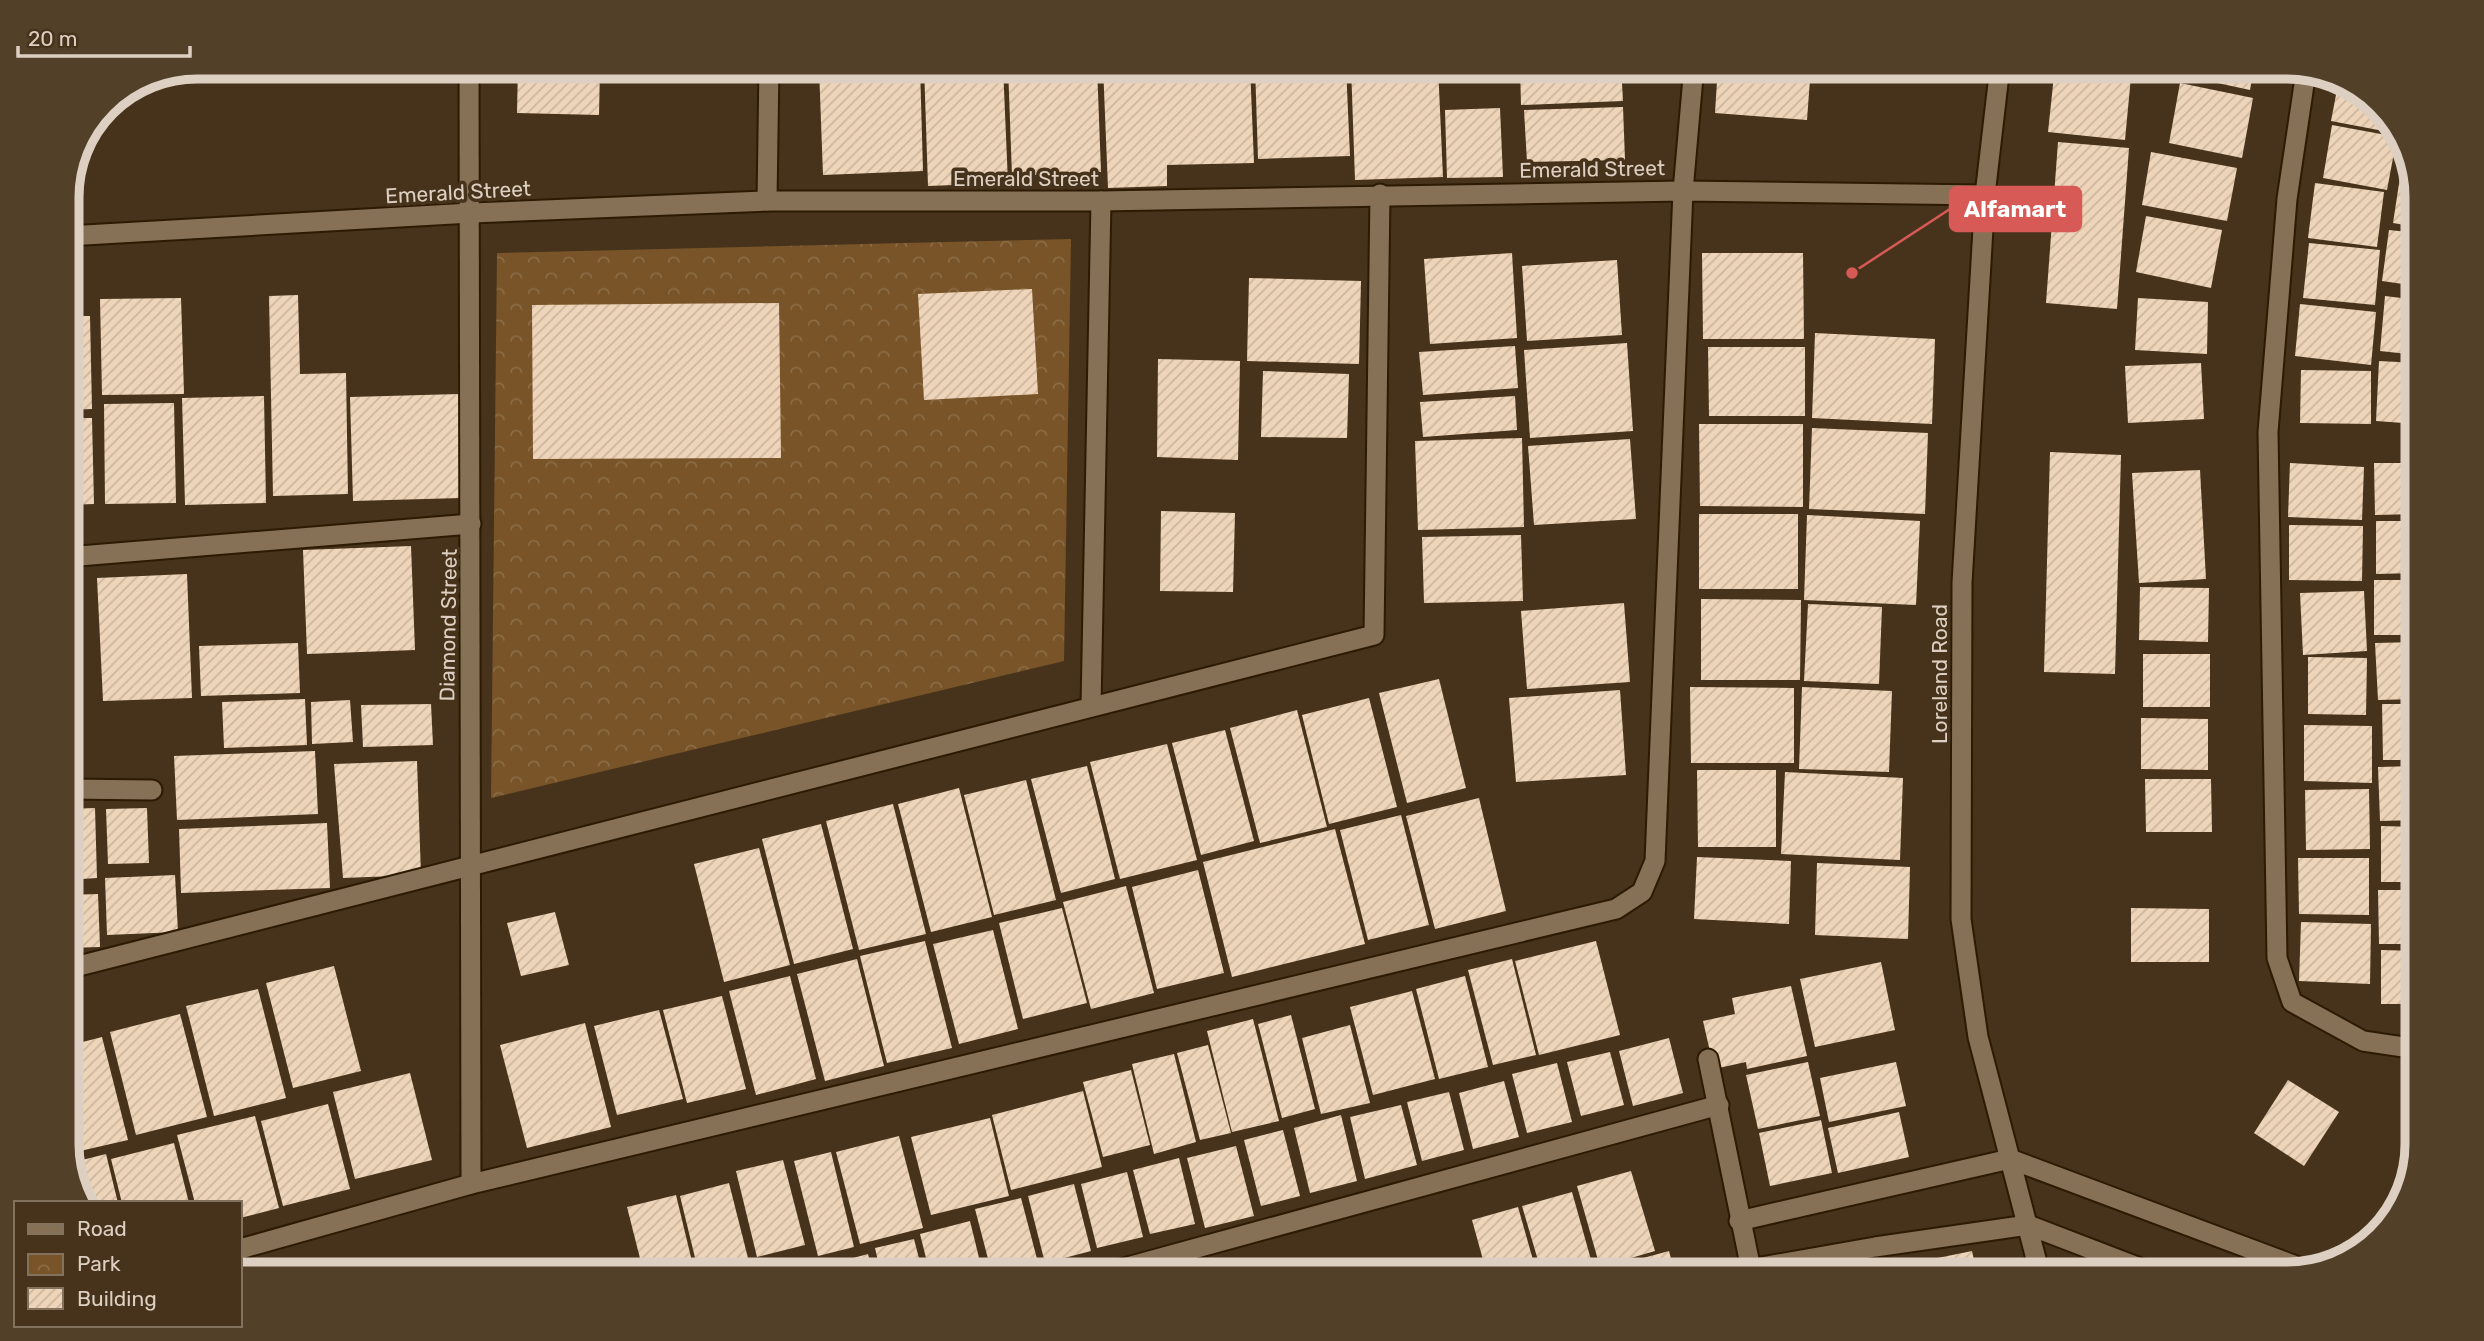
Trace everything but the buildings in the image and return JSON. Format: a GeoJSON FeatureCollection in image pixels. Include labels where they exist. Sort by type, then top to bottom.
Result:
{"type":"FeatureCollection","features":[{"type":"Feature","properties":{"kind":"street","name":"Diamond Street"},"geometry":{"type":"LineString","coordinates":[[470,79],[468,866],[471,1184]]}},
{"type":"Feature","properties":{"kind":"street"},"geometry":{"type":"LineString","coordinates":[[767,201],[769,79]]}},
{"type":"Feature","properties":{"kind":"street"},"geometry":{"type":"LineString","coordinates":[[242,1248],[471,1184],[1616,909],[1642,892],[1655,861],[1683,191],[1692,79]]}},
{"type":"Feature","properties":{"kind":"street","name":"Loreland Road"},"geometry":{"type":"LineString","coordinates":[[1998,79],[1985,195],[1962,583],[1961,919],[1978,1037],[2037,1262]]}},
{"type":"Feature","properties":{"kind":"street"},"geometry":{"type":"LineString","coordinates":[[2305,81],[2287,199],[2268,432],[2277,958],[2292,1002],[2363,1041],[2405,1047]]}},
{"type":"Feature","properties":{"kind":"street","name":"Emerald Street"},"geometry":{"type":"LineString","coordinates":[[79,235],[471,213],[767,201],[1101,201],[1380,194],[1683,191],[1985,195]]}},
{"type":"Feature","properties":{"kind":"street"},"geometry":{"type":"LineString","coordinates":[[79,966],[1374,635],[1380,194]]}},
{"type":"Feature","properties":{"kind":"street"},"geometry":{"type":"LineString","coordinates":[[1091,706],[1101,201]]}},
{"type":"Feature","properties":{"kind":"street"},"geometry":{"type":"LineString","coordinates":[[79,557],[471,524]]}},
{"type":"Feature","properties":{"kind":"street"},"geometry":{"type":"LineString","coordinates":[[79,789],[152,790]]}},
{"type":"Feature","properties":{"kind":"street"},"geometry":{"type":"LineString","coordinates":[[1708,1059],[1749,1262]]}},
{"type":"Feature","properties":{"kind":"street"},"geometry":{"type":"LineString","coordinates":[[1149,1262],[1718,1105]]}},
{"type":"Feature","properties":{"kind":"street"},"geometry":{"type":"LineString","coordinates":[[1739,1221],[2010,1160],[2285,1262]]}},
{"type":"Feature","properties":{"kind":"street"},"geometry":{"type":"LineString","coordinates":[[1810,1262],[2028,1225],[2123,1262]]}},
{"type":"Feature","properties":{"kind":"green space"},"geometry":{"type":"Polygon","coordinates":[[[1071,239],[1064,661],[491,798],[497,253],[1071,239]]]}},
{"type":"Feature","properties":{"kind":"place","name":"Alfamart"},"geometry":{"type":"Point","coordinates":[1852,273]}}]}
